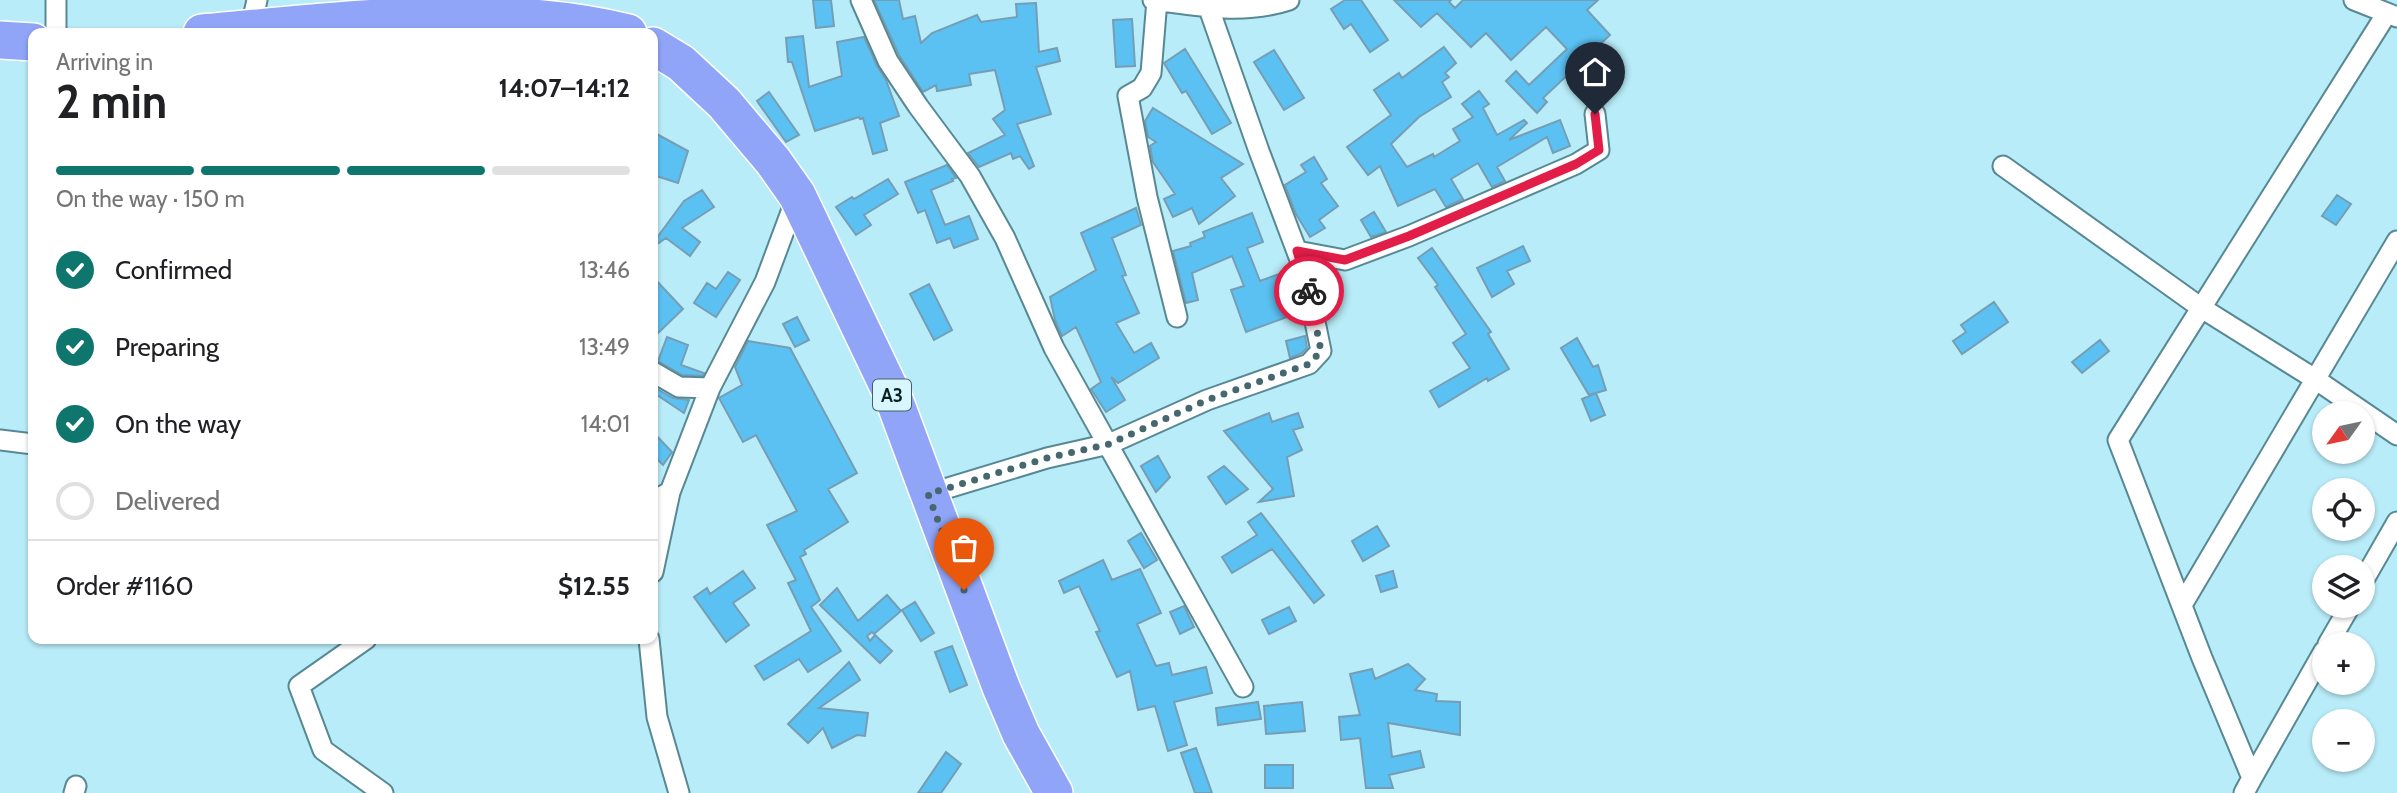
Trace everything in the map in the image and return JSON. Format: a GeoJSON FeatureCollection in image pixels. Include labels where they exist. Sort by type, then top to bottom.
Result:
{"type":"FeatureCollection","features":[{"type":"Feature","properties":{"kind":"highway"},"geometry":{"type":"LineString","coordinates":[[216,28],[254,14],[331,15],[436,3],[502,2],[537,5],[573,13],[614,28]]}},
{"type":"Feature","properties":{"kind":"highway"},"geometry":{"type":"LineString","coordinates":[[0,40],[28,42]]}},
{"type":"Feature","properties":{"kind":"highway","name":"A3"},"geometry":{"type":"LineString","coordinates":[[658,49],[702,80],[724,103],[774,161],[797,195],[892,394],[1000,687],[1021,734],[1054,793]]}},
{"type":"Feature","properties":{"kind":"street"},"geometry":{"type":"LineString","coordinates":[[56,0],[56,28]]}},
{"type":"Feature","properties":{"kind":"street"},"geometry":{"type":"LineString","coordinates":[[861,0],[888,61],[970,176],[1005,238],[1054,348],[1243,687]]}},
{"type":"Feature","properties":{"kind":"street"},"geometry":{"type":"LineString","coordinates":[[1177,317],[1147,197],[1128,96],[1142,88],[1151,72],[1155,0],[1266,8],[1289,0]]}},
{"type":"Feature","properties":{"kind":"street"},"geometry":{"type":"LineString","coordinates":[[2248,785],[2118,440],[2200,307],[2392,15],[2354,0]]}},
{"type":"Feature","properties":{"kind":"street"},"geometry":{"type":"LineString","coordinates":[[928,494],[1047,458],[1109,444],[1207,400],[1309,364],[1321,351],[1305,273],[1207,4]]}},
{"type":"Feature","properties":{"kind":"street"},"geometry":{"type":"LineString","coordinates":[[1297,251],[1345,260],[1409,236],[1576,164],[1599,150],[1595,114]]}},
{"type":"Feature","properties":{"kind":"street"},"geometry":{"type":"LineString","coordinates":[[2003,166],[2200,307],[2315,379],[2397,435]]}},
{"type":"Feature","properties":{"kind":"street"},"geometry":{"type":"LineString","coordinates":[[658,525],[661,497],[710,388],[765,282],[797,195]]}},
{"type":"Feature","properties":{"kind":"street"},"geometry":{"type":"LineString","coordinates":[[2182,605],[2397,241]]}},
{"type":"Feature","properties":{"kind":"street"},"geometry":{"type":"LineString","coordinates":[[658,375],[679,387],[710,388]]}},
{"type":"Feature","properties":{"kind":"street"},"geometry":{"type":"LineString","coordinates":[[0,440],[28,443]]}},
{"type":"Feature","properties":{"kind":"street"},"geometry":{"type":"LineString","coordinates":[[2375,560],[2397,522]]}},
{"type":"Feature","properties":{"kind":"street"},"geometry":{"type":"LineString","coordinates":[[359,644],[299,686],[323,750],[383,793]]}},
{"type":"Feature","properties":{"kind":"street"},"geometry":{"type":"LineString","coordinates":[[650,644],[657,717],[679,793]]}},
{"type":"Feature","properties":{"kind":"street"},"geometry":{"type":"LineString","coordinates":[[2248,785],[2312,672]]}},
{"type":"Feature","properties":{"kind":"building"},"geometry":{"type":"Polygon","coordinates":[[[813,0],[831,0],[834,26],[816,28],[813,0]]]}},
{"type":"Feature","properties":{"kind":"building"},"geometry":{"type":"Polygon","coordinates":[[[874,0],[899,0],[903,19],[915,16],[921,43],[932,33],[977,15],[981,22],[1017,17],[1016,4],[1036,3],[1039,52],[1057,48],[1060,61],[1036,67],[1051,114],[1017,124],[1034,166],[1029,169],[1020,156],[1013,159],[1011,153],[979,167],[968,153],[1005,135],[993,119],[1005,110],[995,70],[969,74],[971,85],[937,91],[936,85],[923,92],[899,55],[874,0]]]}},
{"type":"Feature","properties":{"kind":"building"},"geometry":{"type":"Polygon","coordinates":[[[1345,0],[1361,0],[1388,40],[1370,52],[1351,24],[1344,29],[1331,9],[1345,0]]]}},
{"type":"Feature","properties":{"kind":"building"},"geometry":{"type":"Polygon","coordinates":[[[1394,0],[1451,0],[1449,2],[1455,8],[1463,0],[1598,0],[1587,10],[1610,35],[1543,98],[1547,102],[1537,113],[1506,81],[1516,71],[1529,85],[1567,49],[1546,27],[1511,60],[1486,33],[1471,47],[1437,13],[1421,27],[1394,0]]]}},
{"type":"Feature","properties":{"kind":"building"},"geometry":{"type":"Polygon","coordinates":[[[1132,19],[1135,66],[1116,67],[1113,20],[1132,19]]]}},
{"type":"Feature","properties":{"kind":"building"},"geometry":{"type":"Polygon","coordinates":[[[803,36],[809,87],[842,76],[837,42],[864,37],[886,80],[899,116],[880,123],[887,150],[873,154],[863,118],[815,131],[792,62],[788,62],[786,38],[803,36]]]}},
{"type":"Feature","properties":{"kind":"building"},"geometry":{"type":"Polygon","coordinates":[[[1444,47],[1456,63],[1445,73],[1449,77],[1442,82],[1451,97],[1419,117],[1391,144],[1407,167],[1433,154],[1434,157],[1460,141],[1453,129],[1473,117],[1462,104],[1479,91],[1489,104],[1483,108],[1497,135],[1524,120],[1527,123],[1509,140],[1560,120],[1570,146],[1553,153],[1547,137],[1497,167],[1505,181],[1492,187],[1478,163],[1451,179],[1463,199],[1446,207],[1435,189],[1398,206],[1380,166],[1368,175],[1347,147],[1391,115],[1374,90],[1399,73],[1402,78],[1444,47]]]}},
{"type":"Feature","properties":{"kind":"building"},"geometry":{"type":"Polygon","coordinates":[[[1185,49],[1231,123],[1212,134],[1186,91],[1182,93],[1164,63],[1185,49]]]}},
{"type":"Feature","properties":{"kind":"building"},"geometry":{"type":"Polygon","coordinates":[[[1274,50],[1304,98],[1284,110],[1254,62],[1274,50]]]}},
{"type":"Feature","properties":{"kind":"building"},"geometry":{"type":"Polygon","coordinates":[[[769,92],[799,135],[786,142],[757,101],[769,92]]]}},
{"type":"Feature","properties":{"kind":"building"},"geometry":{"type":"Polygon","coordinates":[[[1153,108],[1243,164],[1221,178],[1235,196],[1199,224],[1192,208],[1173,217],[1164,199],[1175,194],[1153,162],[1150,146],[1156,142],[1148,137],[1145,121],[1153,108]]]}},
{"type":"Feature","properties":{"kind":"building"},"geometry":{"type":"Polygon","coordinates":[[[658,135],[688,151],[678,183],[658,177],[658,135]]]}},
{"type":"Feature","properties":{"kind":"building"},"geometry":{"type":"Polygon","coordinates":[[[1314,157],[1327,179],[1321,183],[1338,206],[1319,220],[1325,228],[1310,237],[1296,214],[1285,185],[1306,172],[1301,165],[1314,157]]]}},
{"type":"Feature","properties":{"kind":"building"},"geometry":{"type":"Polygon","coordinates":[[[947,165],[956,178],[931,190],[945,225],[969,216],[978,239],[954,248],[950,238],[937,243],[925,210],[918,213],[905,182],[947,165]]]}},
{"type":"Feature","properties":{"kind":"building"},"geometry":{"type":"Polygon","coordinates":[[[888,179],[898,194],[864,215],[871,225],[856,235],[836,207],[888,179]]]}},
{"type":"Feature","properties":{"kind":"building"},"geometry":{"type":"Polygon","coordinates":[[[702,190],[714,207],[682,228],[700,242],[690,256],[666,238],[658,244],[658,236],[684,201],[702,190]]]}},
{"type":"Feature","properties":{"kind":"building"},"geometry":{"type":"Polygon","coordinates":[[[2337,195],[2351,204],[2336,225],[2322,216],[2337,195]]]}},
{"type":"Feature","properties":{"kind":"building"},"geometry":{"type":"Polygon","coordinates":[[[1136,208],[1141,225],[1112,238],[1126,275],[1122,276],[1139,313],[1116,323],[1134,353],[1151,343],[1159,358],[1118,383],[1111,377],[1125,400],[1106,412],[1091,389],[1101,382],[1076,327],[1062,336],[1050,297],[1096,270],[1081,233],[1136,208]]]}},
{"type":"Feature","properties":{"kind":"building"},"geometry":{"type":"Polygon","coordinates":[[[1374,212],[1386,232],[1371,237],[1361,220],[1374,212]]]}},
{"type":"Feature","properties":{"kind":"building"},"geometry":{"type":"Polygon","coordinates":[[[1252,213],[1263,242],[1247,248],[1260,281],[1279,274],[1286,295],[1278,298],[1287,317],[1246,332],[1231,290],[1244,286],[1232,256],[1192,273],[1198,300],[1186,303],[1173,251],[1191,246],[1190,243],[1205,237],[1203,232],[1252,213]]]}},
{"type":"Feature","properties":{"kind":"building"},"geometry":{"type":"Polygon","coordinates":[[[1523,246],[1530,261],[1507,271],[1514,284],[1492,297],[1477,268],[1523,246]]]}},
{"type":"Feature","properties":{"kind":"building"},"geometry":{"type":"Polygon","coordinates":[[[1432,248],[1491,332],[1488,334],[1509,369],[1488,381],[1487,378],[1439,407],[1430,391],[1470,368],[1453,343],[1466,334],[1435,287],[1438,285],[1418,258],[1432,248]]]}},
{"type":"Feature","properties":{"kind":"building"},"geometry":{"type":"Polygon","coordinates":[[[728,272],[740,280],[716,317],[694,303],[707,283],[716,289],[728,272]]]}},
{"type":"Feature","properties":{"kind":"building"},"geometry":{"type":"Polygon","coordinates":[[[658,282],[683,309],[658,333],[658,282]]]}},
{"type":"Feature","properties":{"kind":"building"},"geometry":{"type":"Polygon","coordinates":[[[929,284],[952,330],[934,340],[910,294],[929,284]]]}},
{"type":"Feature","properties":{"kind":"building"},"geometry":{"type":"Polygon","coordinates":[[[1994,302],[2008,322],[1962,354],[1953,341],[1966,332],[1961,325],[1994,302]]]}},
{"type":"Feature","properties":{"kind":"building"},"geometry":{"type":"Polygon","coordinates":[[[797,317],[809,340],[795,347],[783,324],[797,317]]]}},
{"type":"Feature","properties":{"kind":"building"},"geometry":{"type":"Polygon","coordinates":[[[1305,336],[1307,348],[1290,358],[1286,341],[1305,336]]]}},
{"type":"Feature","properties":{"kind":"building"},"geometry":{"type":"Polygon","coordinates":[[[667,337],[688,345],[681,365],[704,373],[703,376],[682,375],[658,361],[667,337]]]}},
{"type":"Feature","properties":{"kind":"building"},"geometry":{"type":"Polygon","coordinates":[[[1577,338],[1593,367],[1598,365],[1606,390],[1589,395],[1561,348],[1577,338]]]}},
{"type":"Feature","properties":{"kind":"building"},"geometry":{"type":"Polygon","coordinates":[[[2100,340],[2109,351],[2082,373],[2072,362],[2100,340]]]}},
{"type":"Feature","properties":{"kind":"building"},"geometry":{"type":"Polygon","coordinates":[[[748,341],[790,348],[857,473],[828,489],[848,522],[804,550],[806,554],[800,557],[820,600],[811,607],[841,651],[808,672],[799,659],[764,680],[755,666],[811,631],[788,583],[796,580],[767,525],[797,511],[756,435],[743,442],[719,398],[742,385],[735,367],[748,341]]]}},
{"type":"Feature","properties":{"kind":"building"},"geometry":{"type":"Polygon","coordinates":[[[658,390],[673,398],[689,400],[684,413],[658,396],[658,390]]]}},
{"type":"Feature","properties":{"kind":"building"},"geometry":{"type":"Polygon","coordinates":[[[1596,393],[1605,415],[1591,421],[1582,399],[1596,393]]]}},
{"type":"Feature","properties":{"kind":"building"},"geometry":{"type":"Polygon","coordinates":[[[1269,413],[1272,422],[1298,413],[1303,427],[1293,430],[1302,450],[1287,457],[1294,496],[1259,502],[1273,489],[1224,431],[1269,413]]]}},
{"type":"Feature","properties":{"kind":"building"},"geometry":{"type":"Polygon","coordinates":[[[658,437],[672,452],[663,465],[658,460],[658,437]]]}},
{"type":"Feature","properties":{"kind":"building"},"geometry":{"type":"Polygon","coordinates":[[[1158,456],[1170,477],[1156,492],[1141,466],[1158,456]]]}},
{"type":"Feature","properties":{"kind":"building"},"geometry":{"type":"Polygon","coordinates":[[[1224,466],[1248,489],[1226,504],[1208,477],[1224,466]]]}},
{"type":"Feature","properties":{"kind":"building"},"geometry":{"type":"Polygon","coordinates":[[[1261,513],[1324,595],[1314,603],[1272,549],[1232,573],[1222,557],[1257,535],[1248,522],[1261,513]]]}},
{"type":"Feature","properties":{"kind":"building"},"geometry":{"type":"Polygon","coordinates":[[[1377,526],[1389,546],[1363,561],[1352,541],[1377,526]]]}},
{"type":"Feature","properties":{"kind":"building"},"geometry":{"type":"Polygon","coordinates":[[[1141,533],[1157,560],[1144,568],[1128,541],[1141,533]]]}},
{"type":"Feature","properties":{"kind":"building"},"geometry":{"type":"Polygon","coordinates":[[[1103,560],[1112,580],[1140,569],[1161,613],[1137,624],[1156,666],[1169,663],[1172,675],[1206,667],[1212,693],[1174,702],[1187,745],[1168,751],[1155,706],[1138,710],[1130,671],[1117,677],[1079,586],[1064,593],[1059,581],[1103,560]]]}},
{"type":"Feature","properties":{"kind":"building"},"geometry":{"type":"Polygon","coordinates":[[[743,571],[755,588],[733,603],[749,625],[726,642],[694,597],[707,588],[710,594],[743,571]]]}},
{"type":"Feature","properties":{"kind":"building"},"geometry":{"type":"Polygon","coordinates":[[[1393,571],[1397,587],[1381,592],[1376,576],[1393,571]]]}},
{"type":"Feature","properties":{"kind":"building"},"geometry":{"type":"Polygon","coordinates":[[[837,588],[858,621],[887,595],[901,611],[874,634],[872,632],[867,636],[870,641],[875,635],[892,651],[880,663],[820,605],[837,588]]]}},
{"type":"Feature","properties":{"kind":"building"},"geometry":{"type":"Polygon","coordinates":[[[915,602],[934,633],[921,641],[902,610],[915,602]]]}},
{"type":"Feature","properties":{"kind":"building"},"geometry":{"type":"Polygon","coordinates":[[[1184,606],[1194,627],[1180,634],[1170,612],[1184,606]]]}},
{"type":"Feature","properties":{"kind":"building"},"geometry":{"type":"Polygon","coordinates":[[[1289,607],[1296,621],[1269,634],[1262,620],[1289,607]]]}},
{"type":"Feature","properties":{"kind":"building"},"geometry":{"type":"Polygon","coordinates":[[[952,646],[967,685],[950,692],[935,652],[952,646]]]}},
{"type":"Feature","properties":{"kind":"building"},"geometry":{"type":"Polygon","coordinates":[[[849,662],[860,680],[819,708],[868,713],[865,736],[857,735],[832,748],[823,728],[808,743],[788,724],[849,662]]]}},
{"type":"Feature","properties":{"kind":"building"},"geometry":{"type":"Polygon","coordinates":[[[1408,664],[1425,679],[1415,690],[1437,694],[1436,701],[1460,702],[1460,735],[1388,723],[1392,757],[1420,751],[1424,767],[1389,775],[1393,788],[1366,788],[1360,738],[1341,740],[1339,717],[1360,715],[1350,674],[1372,669],[1375,679],[1408,664]]]}},
{"type":"Feature","properties":{"kind":"building"},"geometry":{"type":"Polygon","coordinates":[[[1258,702],[1261,719],[1218,725],[1216,708],[1258,702]]]}},
{"type":"Feature","properties":{"kind":"building"},"geometry":{"type":"Polygon","coordinates":[[[1302,702],[1305,731],[1266,734],[1264,706],[1302,702]]]}},
{"type":"Feature","properties":{"kind":"building"},"geometry":{"type":"Polygon","coordinates":[[[1196,748],[1212,793],[1195,793],[1181,753],[1196,748]]]}},
{"type":"Feature","properties":{"kind":"building"},"geometry":{"type":"Polygon","coordinates":[[[946,752],[961,764],[941,793],[918,793],[946,752]]]}},
{"type":"Feature","properties":{"kind":"building"},"geometry":{"type":"Polygon","coordinates":[[[1265,765],[1293,765],[1293,788],[1265,788],[1265,765]]]}},
{"type":"Feature","properties":{"kind":"way so far"},"geometry":{"type":"LineString","coordinates":[[964,590],[928,494],[1047,458],[1109,444],[1207,400],[1309,364],[1321,351],[1309,291]]}},
{"type":"Feature","properties":{"kind":"route"},"geometry":{"type":"LineString","coordinates":[[1309,291],[1297,251],[1345,260],[1409,236],[1576,164],[1599,150],[1595,114]]}}]}
